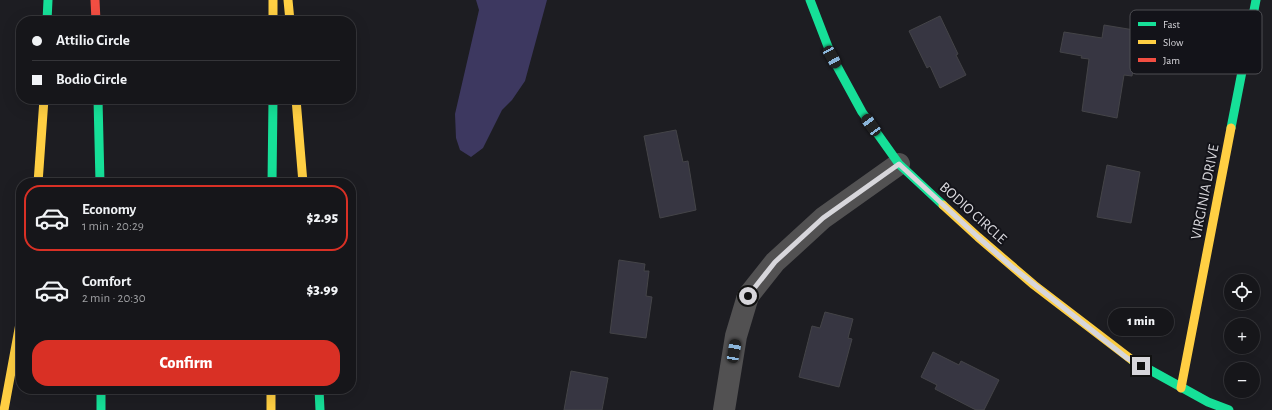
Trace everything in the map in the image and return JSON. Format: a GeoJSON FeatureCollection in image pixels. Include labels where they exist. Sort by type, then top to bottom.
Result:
{"type":"FeatureCollection","features":[{"type":"Feature","properties":{"kind":"main road"},"geometry":{"type":"LineString","coordinates":[[47,16],[48,0]]}},
{"type":"Feature","properties":{"kind":"main road"},"geometry":{"type":"LineString","coordinates":[[95,0],[96,16]]}},
{"type":"Feature","properties":{"kind":"main road"},"geometry":{"type":"LineString","coordinates":[[273,0],[273,16]]}},
{"type":"Feature","properties":{"kind":"main road"},"geometry":{"type":"LineString","coordinates":[[288,0],[290,16]]}},
{"type":"Feature","properties":{"kind":"main road","name":"BODIO CIRCLE"},"geometry":{"type":"LineString","coordinates":[[810,0],[832,57],[862,112],[899,164],[978,237],[1034,285],[1127,358],[1208,402],[1229,410]]}},
{"type":"Feature","properties":{"kind":"main road","name":"VIRGINIA DRIVE"},"geometry":{"type":"LineString","coordinates":[[1254,10],[1256,0]]}},
{"type":"Feature","properties":{"kind":"main road","name":"VIRGINIA DRIVE"},"geometry":{"type":"LineString","coordinates":[[1181,388],[1242,74]]}},
{"type":"Feature","properties":{"kind":"main road"},"geometry":{"type":"LineString","coordinates":[[38,178],[44,104]]}},
{"type":"Feature","properties":{"kind":"main road"},"geometry":{"type":"LineString","coordinates":[[98,104],[100,178]]}},
{"type":"Feature","properties":{"kind":"main road"},"geometry":{"type":"LineString","coordinates":[[272,178],[273,104]]}},
{"type":"Feature","properties":{"kind":"main road"},"geometry":{"type":"LineString","coordinates":[[296,104],[303,178]]}},
{"type":"Feature","properties":{"kind":"main road"},"geometry":{"type":"LineString","coordinates":[[4,410],[16,345]]}},
{"type":"Feature","properties":{"kind":"main road"},"geometry":{"type":"LineString","coordinates":[[101,394],[101,410]]}},
{"type":"Feature","properties":{"kind":"main road"},"geometry":{"type":"LineString","coordinates":[[271,394],[271,410]]}},
{"type":"Feature","properties":{"kind":"main road"},"geometry":{"type":"LineString","coordinates":[[319,394],[320,410]]}},
{"type":"Feature","properties":{"kind":"street"},"geometry":{"type":"LineString","coordinates":[[724,410],[736,336],[748,296],[775,262],[823,218],[899,164]]}},
{"type":"Feature","properties":{"kind":"shaded area"},"geometry":{"type":"Polygon","coordinates":[[[476,0],[547,0],[525,81],[512,100],[502,110],[483,148],[471,157],[460,150],[456,138],[455,114],[479,10],[476,0]]]}},
{"type":"Feature","properties":{"kind":"building"},"geometry":{"type":"Polygon","coordinates":[[[940,16],[966,75],[940,88],[930,66],[927,68],[909,31],[940,16]]]}},
{"type":"Feature","properties":{"kind":"building"},"geometry":{"type":"Polygon","coordinates":[[[1104,25],[1130,29],[1130,74],[1132,74],[1132,76],[1124,75],[1117,118],[1082,111],[1089,59],[1081,58],[1082,56],[1060,52],[1064,32],[1102,38],[1104,25]]]}},
{"type":"Feature","properties":{"kind":"building"},"geometry":{"type":"Polygon","coordinates":[[[676,130],[683,162],[688,161],[696,210],[660,218],[644,136],[676,130]]]}},
{"type":"Feature","properties":{"kind":"building"},"geometry":{"type":"Polygon","coordinates":[[[1107,165],[1140,172],[1131,223],[1097,217],[1107,165]]]}},
{"type":"Feature","properties":{"kind":"building"},"geometry":{"type":"Polygon","coordinates":[[[619,260],[645,264],[644,271],[649,271],[646,296],[652,297],[646,338],[610,333],[619,260]]]}},
{"type":"Feature","properties":{"kind":"building"},"geometry":{"type":"Polygon","coordinates":[[[825,312],[853,319],[848,338],[852,339],[839,387],[799,377],[812,326],[820,328],[825,312]]]}},
{"type":"Feature","properties":{"kind":"building"},"geometry":{"type":"Polygon","coordinates":[[[933,352],[959,365],[961,361],[999,380],[984,410],[976,410],[935,389],[937,385],[921,377],[933,352]]]}},
{"type":"Feature","properties":{"kind":"building"},"geometry":{"type":"Polygon","coordinates":[[[571,371],[608,378],[602,410],[564,410],[571,371]]]}},
{"type":"Feature","properties":{"kind":"traffic: fast"},"geometry":{"type":"LineString","coordinates":[[47,16],[48,0]]}},
{"type":"Feature","properties":{"kind":"traffic: fast"},"geometry":{"type":"LineString","coordinates":[[810,0],[832,57],[862,112],[899,164],[943,205]]}},
{"type":"Feature","properties":{"kind":"traffic: fast"},"geometry":{"type":"LineString","coordinates":[[1254,10],[1256,0]]}},
{"type":"Feature","properties":{"kind":"traffic: fast"},"geometry":{"type":"LineString","coordinates":[[1231,128],[1242,74]]}},
{"type":"Feature","properties":{"kind":"traffic: fast"},"geometry":{"type":"LineString","coordinates":[[98,104],[100,178]]}},
{"type":"Feature","properties":{"kind":"traffic: fast"},"geometry":{"type":"LineString","coordinates":[[272,178],[273,104]]}},
{"type":"Feature","properties":{"kind":"traffic: fast"},"geometry":{"type":"LineString","coordinates":[[1132,360],[1208,402],[1229,410]]}},
{"type":"Feature","properties":{"kind":"traffic: fast"},"geometry":{"type":"LineString","coordinates":[[101,394],[101,410]]}},
{"type":"Feature","properties":{"kind":"traffic: fast"},"geometry":{"type":"LineString","coordinates":[[319,394],[320,410]]}},
{"type":"Feature","properties":{"kind":"traffic: slow"},"geometry":{"type":"LineString","coordinates":[[273,0],[273,16]]}},
{"type":"Feature","properties":{"kind":"traffic: slow"},"geometry":{"type":"LineString","coordinates":[[288,0],[290,16]]}},
{"type":"Feature","properties":{"kind":"traffic: slow"},"geometry":{"type":"LineString","coordinates":[[38,178],[44,104]]}},
{"type":"Feature","properties":{"kind":"traffic: slow"},"geometry":{"type":"LineString","coordinates":[[296,104],[303,178]]}},
{"type":"Feature","properties":{"kind":"traffic: slow"},"geometry":{"type":"LineString","coordinates":[[1181,388],[1231,128]]}},
{"type":"Feature","properties":{"kind":"traffic: slow"},"geometry":{"type":"LineString","coordinates":[[943,205],[1034,285],[1132,360]]}},
{"type":"Feature","properties":{"kind":"traffic: slow"},"geometry":{"type":"LineString","coordinates":[[4,410],[16,345]]}},
{"type":"Feature","properties":{"kind":"traffic: slow"},"geometry":{"type":"LineString","coordinates":[[271,394],[271,410]]}},
{"type":"Feature","properties":{"kind":"traffic: jam"},"geometry":{"type":"LineString","coordinates":[[95,0],[96,16]]}},
{"type":"Feature","properties":{"kind":"route"},"geometry":{"type":"LineString","coordinates":[[748,296],[775,262],[823,218],[899,164],[978,237],[1034,285],[1127,358],[1141,366]]}}]}
